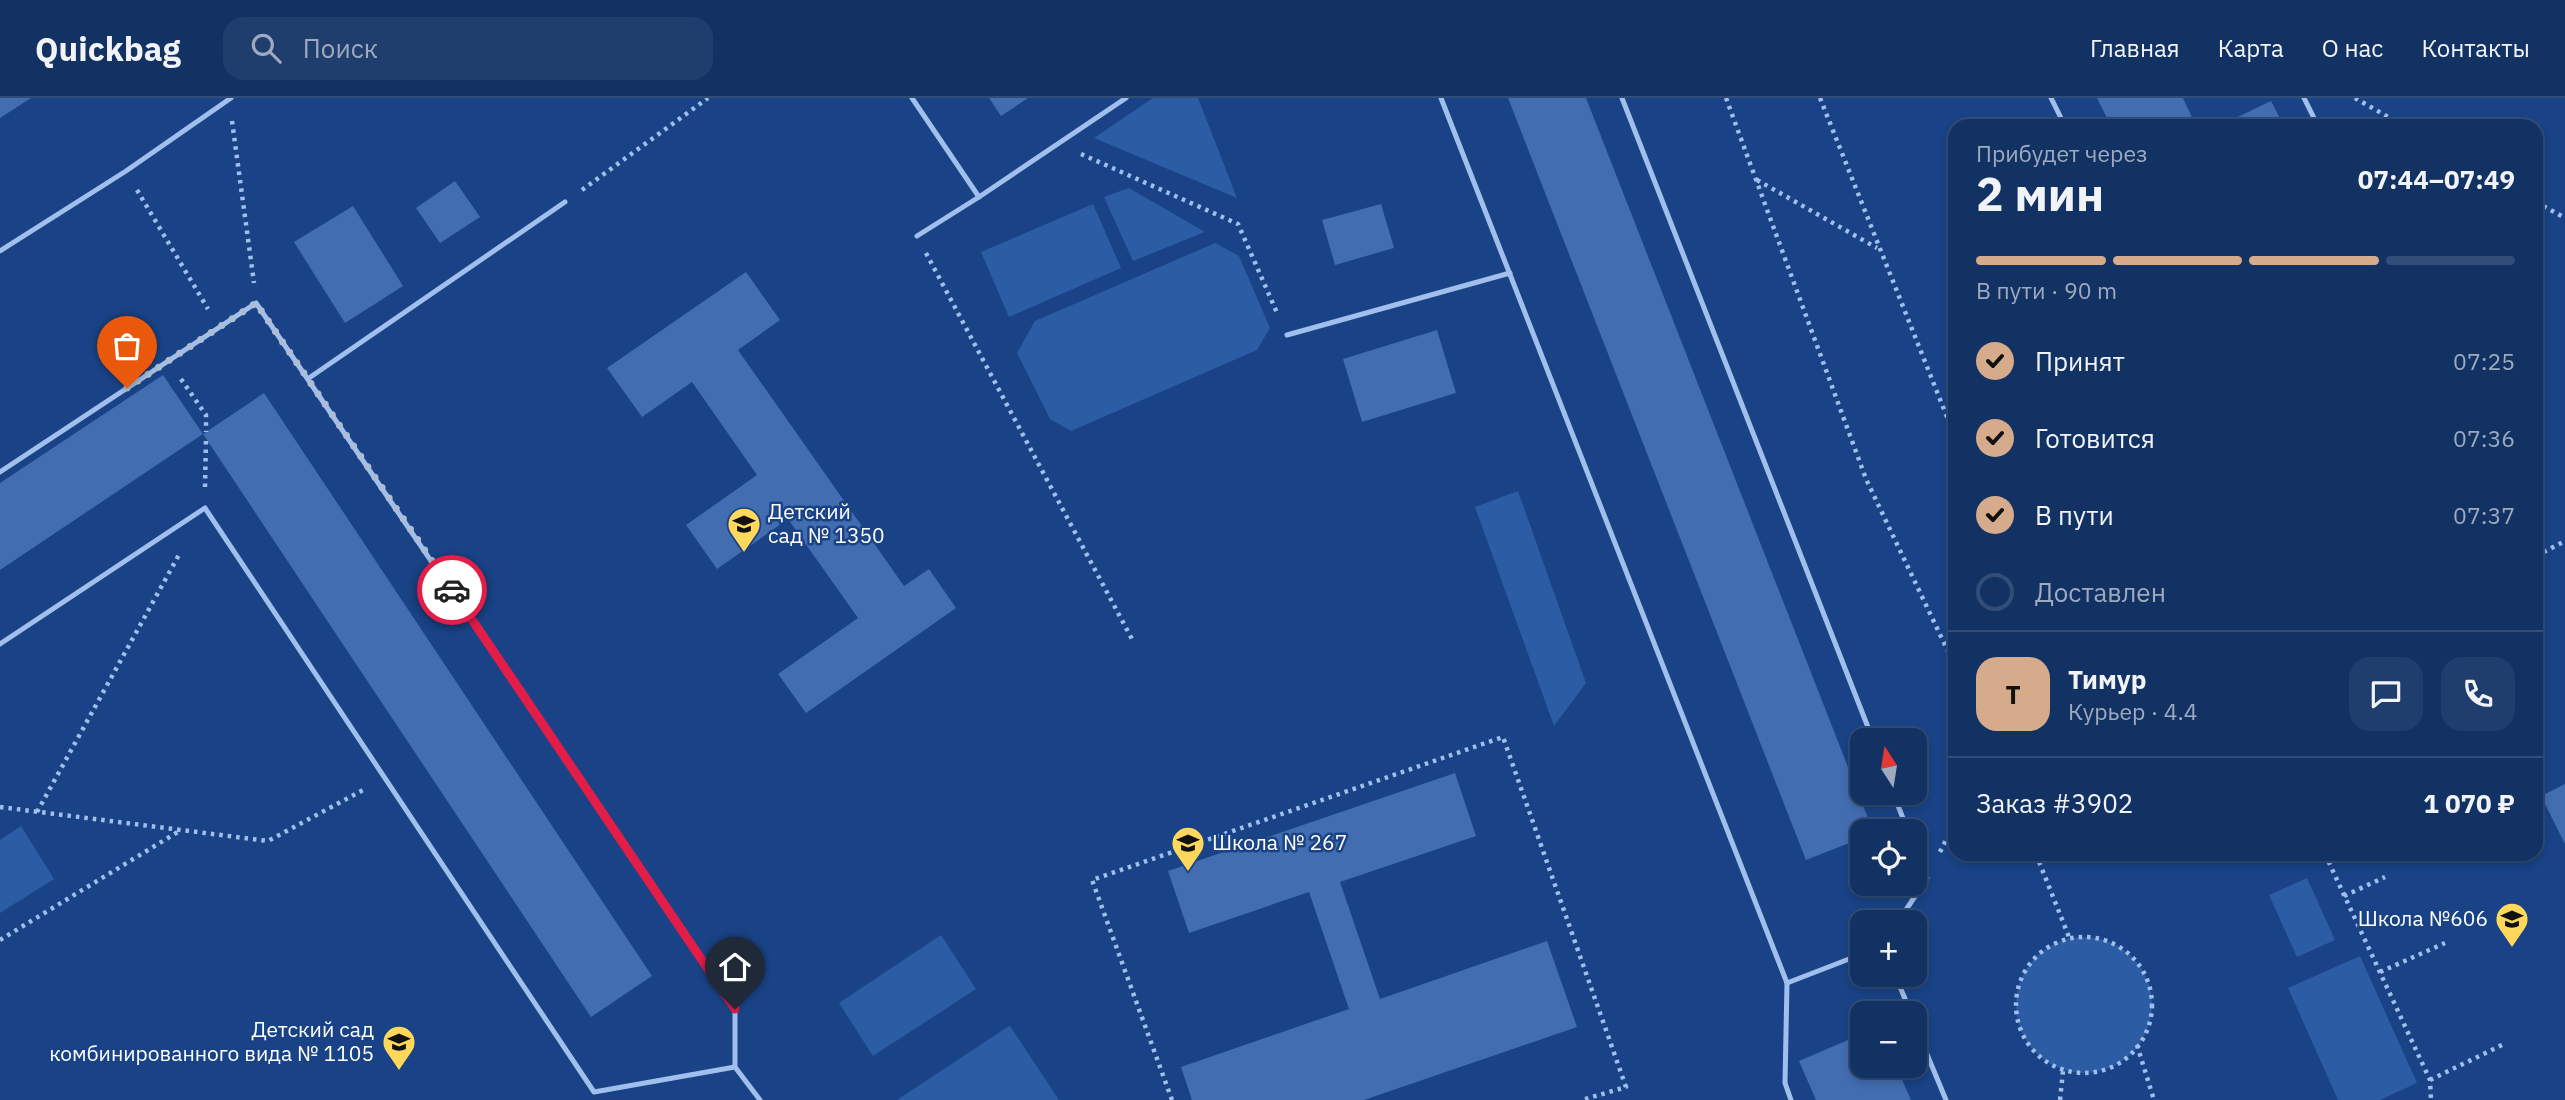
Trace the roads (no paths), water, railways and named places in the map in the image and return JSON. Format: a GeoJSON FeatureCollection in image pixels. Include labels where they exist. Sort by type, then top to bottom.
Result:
{"type":"FeatureCollection","features":[{"type":"Feature","properties":{"kind":"lane"},"geometry":{"type":"LineString","coordinates":[[912,98],[979,197]]}},
{"type":"Feature","properties":{"kind":"lane"},"geometry":{"type":"LineString","coordinates":[[917,236],[1126,98]]}},
{"type":"Feature","properties":{"kind":"lane"},"geometry":{"type":"LineString","coordinates":[[1441,98],[1787,983],[1785,1083],[1791,1100]]}},
{"type":"Feature","properties":{"kind":"lane"},"geometry":{"type":"LineString","coordinates":[[1622,98],[1868,728]]}},
{"type":"Feature","properties":{"kind":"lane"},"geometry":{"type":"LineString","coordinates":[[2051,98],[2062,119]]}},
{"type":"Feature","properties":{"kind":"lane"},"geometry":{"type":"LineString","coordinates":[[2304,98],[2314,119]]}},
{"type":"Feature","properties":{"kind":"lane"},"geometry":{"type":"LineString","coordinates":[[0,251],[126,172],[230,99]]}},
{"type":"Feature","properties":{"kind":"lane"},"geometry":{"type":"LineString","coordinates":[[309,378],[565,202]]}},
{"type":"Feature","properties":{"kind":"lane"},"geometry":{"type":"LineString","coordinates":[[1287,335],[1510,273]]}},
{"type":"Feature","properties":{"kind":"lane"},"geometry":{"type":"LineString","coordinates":[[0,472],[256,303],[735,1009],[735,1068],[760,1100]]}},
{"type":"Feature","properties":{"kind":"lane"},"geometry":{"type":"LineString","coordinates":[[0,644],[205,508],[594,1092],[735,1068]]}},
{"type":"Feature","properties":{"kind":"lane"},"geometry":{"type":"LineString","coordinates":[[1787,983],[1850,959]]}},
{"type":"Feature","properties":{"kind":"lane"},"geometry":{"type":"LineString","coordinates":[[1927,1054],[1946,1100]]}},
{"type":"Feature","properties":{"kind":"place","name":"Детский сад № 1350"},"geometry":{"type":"Point","coordinates":[744,554]}},
{"type":"Feature","properties":{"kind":"place","name":"Школа № 267"},"geometry":{"type":"Point","coordinates":[1188,873]}},
{"type":"Feature","properties":{"kind":"place","name":"Школа №606"},"geometry":{"type":"Point","coordinates":[2512,949]}},
{"type":"Feature","properties":{"kind":"place","name":"Детский сад комбинированного вида № 1105"},"geometry":{"type":"Point","coordinates":[399,1072]}}]}
